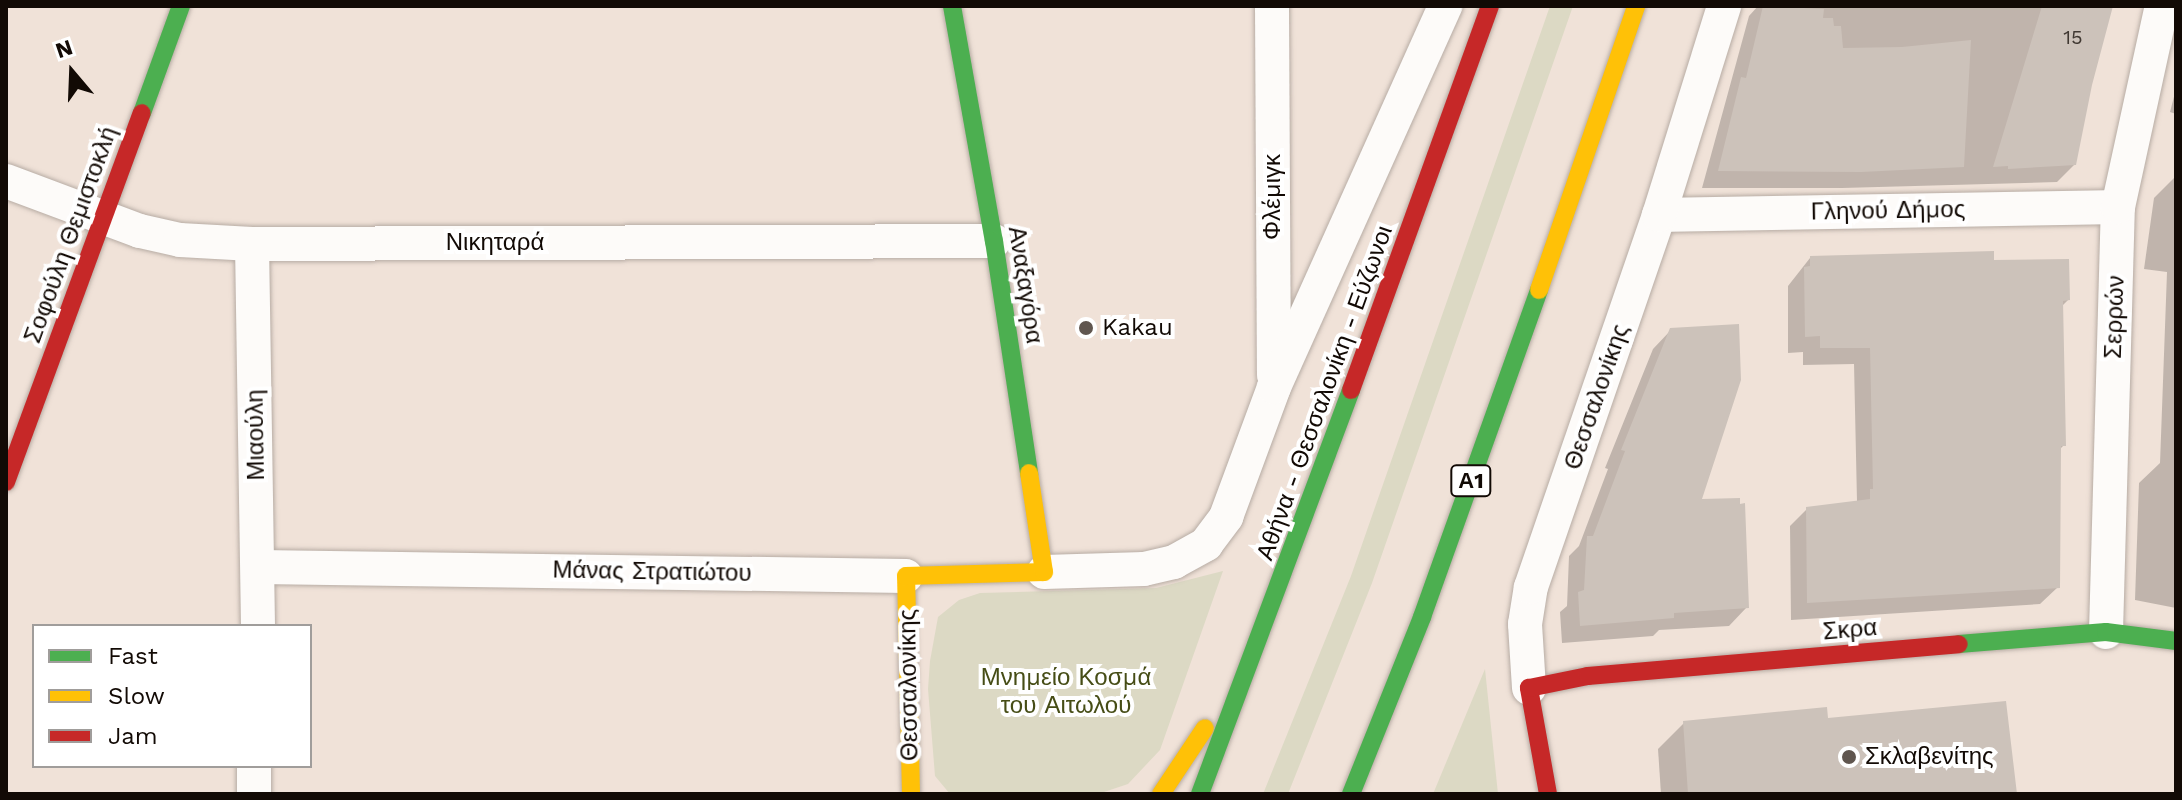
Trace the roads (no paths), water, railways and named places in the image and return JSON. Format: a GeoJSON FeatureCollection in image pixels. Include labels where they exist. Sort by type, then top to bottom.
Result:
{"type":"FeatureCollection","features":[{"type":"Feature","properties":{"kind":"main road","name":"Σοφούλη Θεμιστοκλή"},"geometry":{"type":"LineString","coordinates":[[6,482],[181,6]]}},
{"type":"Feature","properties":{"kind":"main road","name":"Αναξαγόρα"},"geometry":{"type":"LineString","coordinates":[[952,6],[994,241],[1044,572]]}},
{"type":"Feature","properties":{"kind":"main road","name":"Αθήνα - Θεσσαλονίκη - Εύζωνοι"},"geometry":{"type":"LineString","coordinates":[[1200,794],[1251,664],[1490,6]]}},
{"type":"Feature","properties":{"kind":"main road","name":"Α1"},"geometry":{"type":"LineString","coordinates":[[1351,794],[1422,617],[1559,235],[1636,6]]}},
{"type":"Feature","properties":{"kind":"main road","name":"Μάνας Στρατιώτου"},"geometry":{"type":"LineString","coordinates":[[906,576],[1044,572]]}},
{"type":"Feature","properties":{"kind":"main road","name":"Θεσσαλονίκης"},"geometry":{"type":"LineString","coordinates":[[906,576],[911,794]]}},
{"type":"Feature","properties":{"kind":"main road","name":"Σκρα"},"geometry":{"type":"LineString","coordinates":[[1529,688],[1588,676],[2106,632],[2176,641]]}},
{"type":"Feature","properties":{"kind":"main road"},"geometry":{"type":"LineString","coordinates":[[1161,794],[1251,664]]}},
{"type":"Feature","properties":{"kind":"main road","name":"Θεσσαλονίκης"},"geometry":{"type":"LineString","coordinates":[[1529,688],[1548,794]]}},
{"type":"Feature","properties":{"kind":"main road"},"geometry":{"type":"LineString","coordinates":[[1372,794],[1379,724]]}},
{"type":"Feature","properties":{"kind":"street","name":"Φλέμιγκ"},"geometry":{"type":"LineString","coordinates":[[1272,6],[1274,387]]}},
{"type":"Feature","properties":{"kind":"street"},"geometry":{"type":"LineString","coordinates":[[1044,572],[1144,569],[1174,562],[1206,544],[1226,517],[1274,387],[1445,6]]}},
{"type":"Feature","properties":{"kind":"street","name":"Θεσσαλονίκης"},"geometry":{"type":"LineString","coordinates":[[1529,688],[1525,624],[1531,587],[1659,215],[1724,6]]}},
{"type":"Feature","properties":{"kind":"street","name":"Σερρών"},"geometry":{"type":"LineString","coordinates":[[2106,632],[2118,207],[2162,6]]}},
{"type":"Feature","properties":{"kind":"street","name":"Νικηταρά"},"geometry":{"type":"LineString","coordinates":[[6,181],[102,218],[180,240],[252,244],[994,241]]}},
{"type":"Feature","properties":{"kind":"street","name":"Γληνού Δήμος"},"geometry":{"type":"LineString","coordinates":[[1659,215],[2118,207]]}},
{"type":"Feature","properties":{"kind":"street","name":"Μιαούλη"},"geometry":{"type":"LineString","coordinates":[[252,244],[258,624]]}},
{"type":"Feature","properties":{"kind":"street","name":"Μάνας Στρατιώτου"},"geometry":{"type":"LineString","coordinates":[[259,567],[906,576]]}},
{"type":"Feature","properties":{"kind":"street"},"geometry":{"type":"LineString","coordinates":[[254,768],[254,794]]}},
{"type":"Feature","properties":{"kind":"place","name":"Kakau"},"geometry":{"type":"Point","coordinates":[1086,328]}},
{"type":"Feature","properties":{"kind":"place","name":"Σκλαβενίτης"},"geometry":{"type":"Point","coordinates":[1849,757]}},
{"type":"Feature","properties":{"kind":"park label","name":"Μνημείο Κοσμά του Αιτωλού"},"geometry":{"type":"Point","coordinates":[1066,692]}}]}
